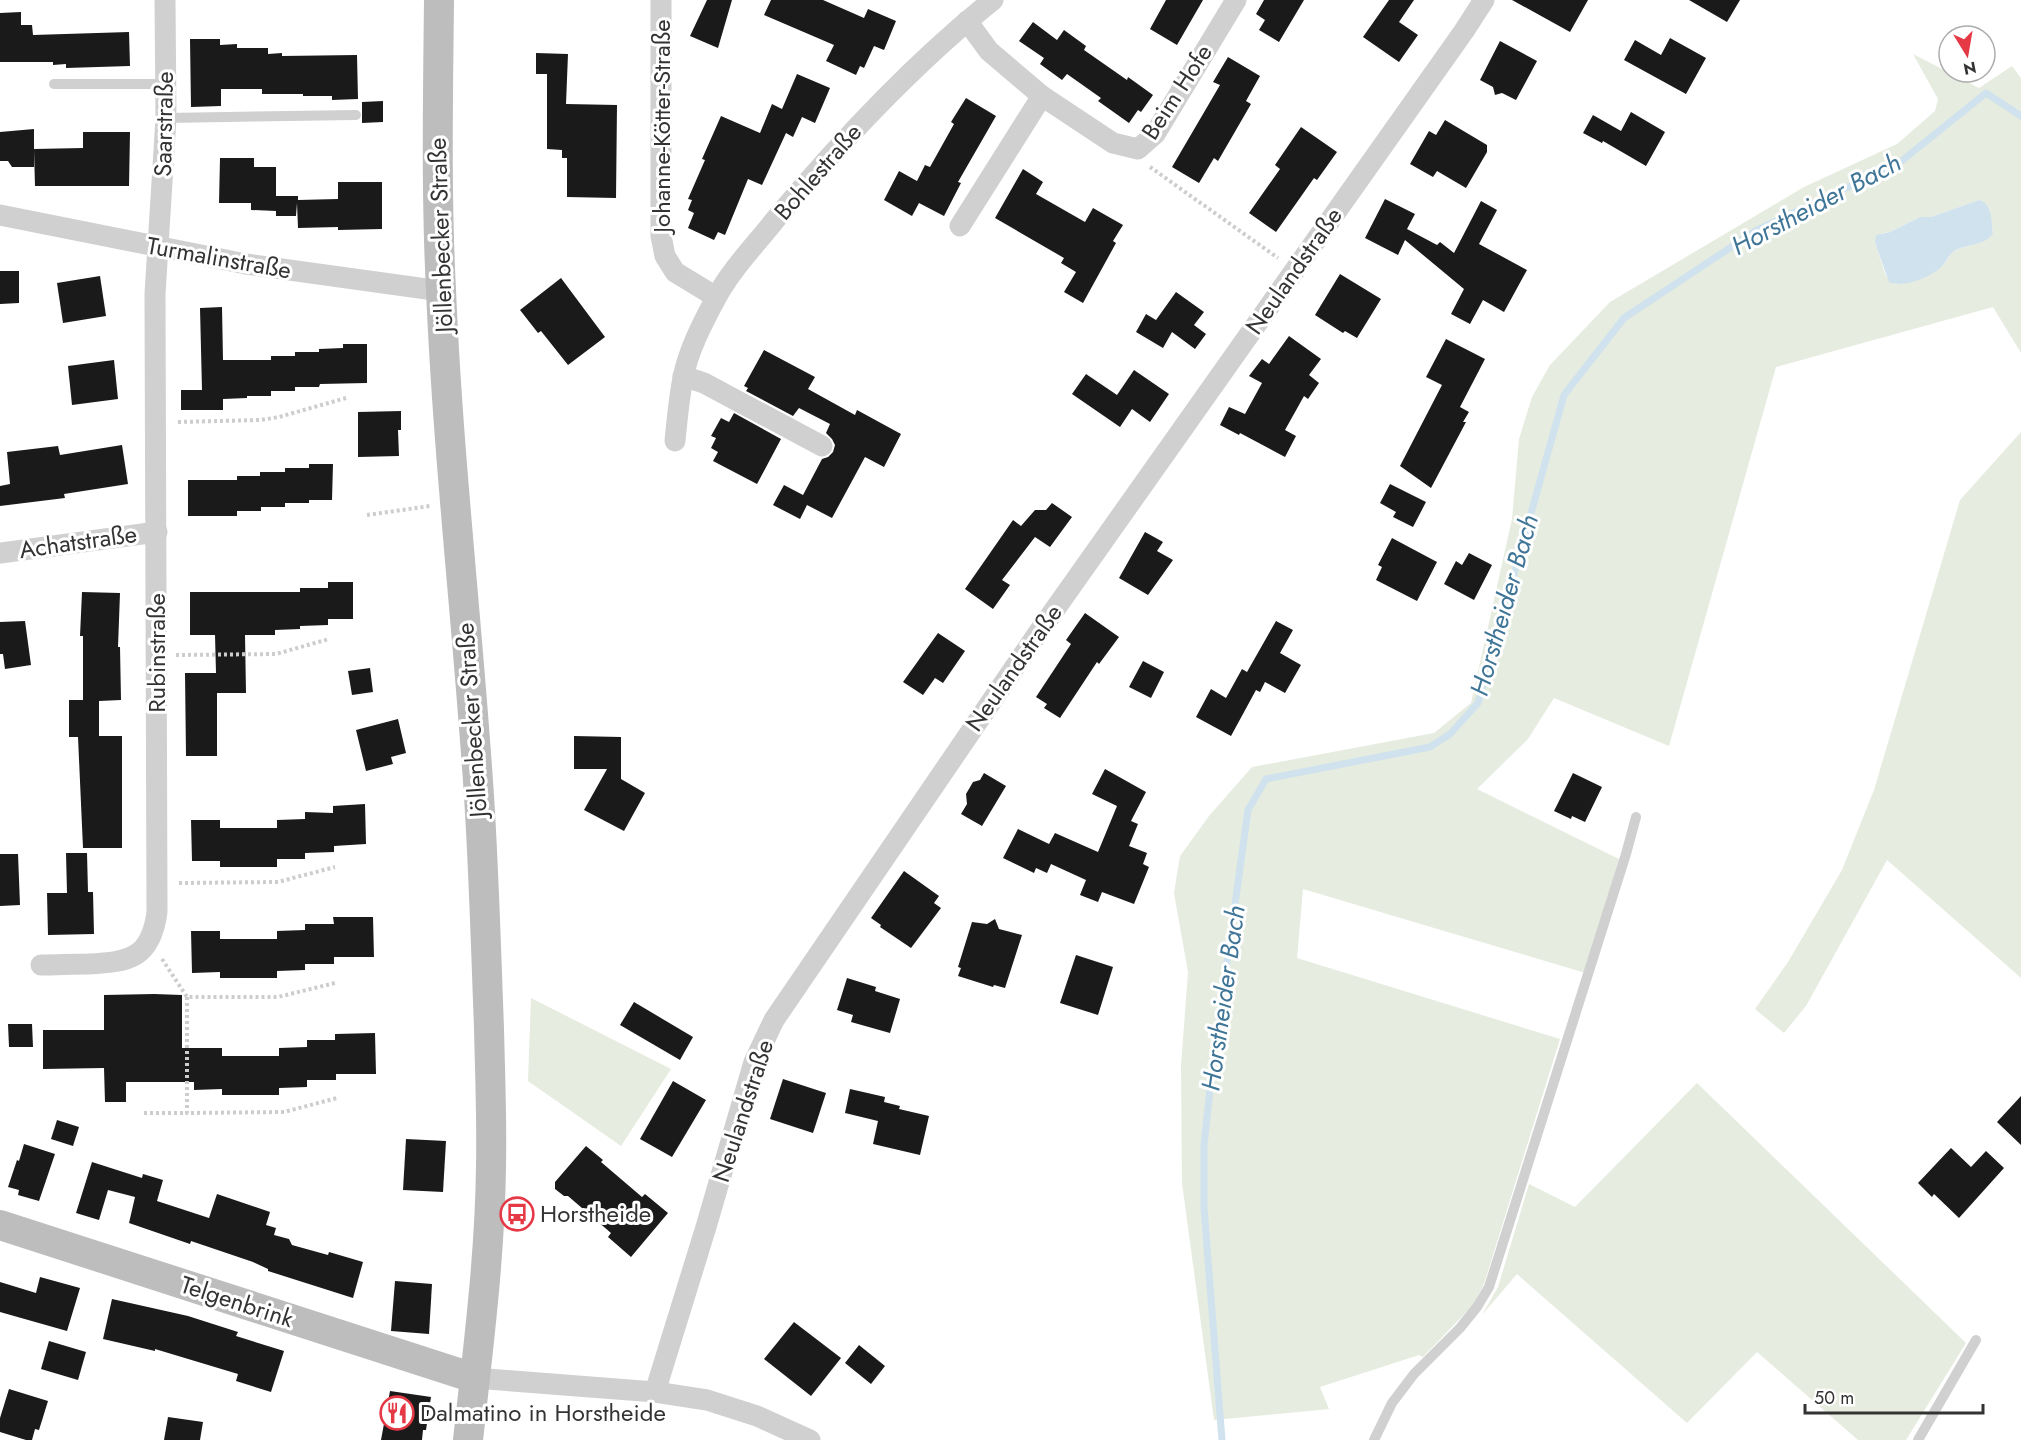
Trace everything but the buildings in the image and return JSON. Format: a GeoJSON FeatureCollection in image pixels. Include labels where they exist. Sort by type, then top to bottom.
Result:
{"type":"FeatureCollection","features":[{"type":"Feature","properties":{"kind":"main road","name":"Jöllenbecker Straße"},"geometry":{"type":"LineString","coordinates":[[439,0],[437,170],[441,291],[454,502],[479,796],[490,1096],[491,1168],[488,1220],[468,1440]]}},
{"type":"Feature","properties":{"kind":"main road","name":"Telgenbrink"},"geometry":{"type":"LineString","coordinates":[[0,1225],[474,1378]]}},
{"type":"Feature","properties":{"kind":"street","name":"Saarstraße"},"geometry":{"type":"LineString","coordinates":[[159,248],[166,118],[165,0]]}},
{"type":"Feature","properties":{"kind":"street","name":"Johanne-Kötter-Straße"},"geometry":{"type":"LineString","coordinates":[[661,0],[661,237],[665,256],[675,272],[716,297]]}},
{"type":"Feature","properties":{"kind":"street","name":"Bohlestraße"},"geometry":{"type":"LineString","coordinates":[[675,441],[683,376],[694,345],[716,297],[740,263],[869,113],[967,21],[993,0]]}},
{"type":"Feature","properties":{"kind":"street","name":"Beim Hofe"},"geometry":{"type":"LineString","coordinates":[[967,21],[989,51],[1042,96],[1113,143],[1138,149],[1155,134],[1236,0]]}},
{"type":"Feature","properties":{"kind":"street","name":"Neulandstraße"},"geometry":{"type":"LineString","coordinates":[[655,1392],[754,1062],[774,1020],[1030,645],[1484,0]]}},
{"type":"Feature","properties":{"kind":"street"},"geometry":{"type":"LineString","coordinates":[[960,226],[1042,96]]}},
{"type":"Feature","properties":{"kind":"street","name":"Turmalinstraße"},"geometry":{"type":"LineString","coordinates":[[0,215],[246,264],[441,291]]}},
{"type":"Feature","properties":{"kind":"street","name":"Rubinstraße"},"geometry":{"type":"LineString","coordinates":[[150,941],[158,912],[155,294],[159,248]]}},
{"type":"Feature","properties":{"kind":"street"},"geometry":{"type":"LineString","coordinates":[[683,376],[704,383],[822,446]]}},
{"type":"Feature","properties":{"kind":"street","name":"Achatstraße"},"geometry":{"type":"LineString","coordinates":[[0,553],[157,532]]}},
{"type":"Feature","properties":{"kind":"street"},"geometry":{"type":"LineString","coordinates":[[41,965],[117,963],[137,954],[150,941]]}},
{"type":"Feature","properties":{"kind":"street"},"geometry":{"type":"LineString","coordinates":[[474,1378],[655,1392],[707,1400],[757,1416],[810,1440]]}},
{"type":"Feature","properties":{"kind":"lane"},"geometry":{"type":"LineString","coordinates":[[54,84],[166,84]]}},
{"type":"Feature","properties":{"kind":"lane"},"geometry":{"type":"LineString","coordinates":[[166,118],[356,115]]}},
{"type":"Feature","properties":{"kind":"lane"},"geometry":{"type":"LineString","coordinates":[[1374,1440],[1392,1403],[1414,1374],[1460,1328],[1489,1287],[1636,817]]}},
{"type":"Feature","properties":{"kind":"lane"},"geometry":{"type":"LineString","coordinates":[[1918,1440],[1976,1340]]}},
{"type":"Feature","properties":{"kind":"path"},"geometry":{"type":"LineString","coordinates":[[1138,149],[1143,161],[1155,171],[1295,270]]}},
{"type":"Feature","properties":{"kind":"path"},"geometry":{"type":"LineString","coordinates":[[156,423],[261,420],[346,398]]}},
{"type":"Feature","properties":{"kind":"path"},"geometry":{"type":"LineString","coordinates":[[367,515],[454,502]]}},
{"type":"Feature","properties":{"kind":"path"},"geometry":{"type":"LineString","coordinates":[[157,655],[276,654],[329,639]]}},
{"type":"Feature","properties":{"kind":"path"},"geometry":{"type":"LineString","coordinates":[[158,883],[278,882],[335,867]]}},
{"type":"Feature","properties":{"kind":"path"},"geometry":{"type":"LineString","coordinates":[[150,941],[187,997],[187,1113]]}},
{"type":"Feature","properties":{"kind":"path"},"geometry":{"type":"LineString","coordinates":[[187,997],[278,997],[335,983]]}},
{"type":"Feature","properties":{"kind":"path"},"geometry":{"type":"LineString","coordinates":[[144,1113],[284,1112],[337,1098]]}},
{"type":"Feature","properties":{"kind":"shaded area"},"geometry":{"type":"Polygon","coordinates":[[[1913,54],[1937,66],[1937,84],[1971,84],[1979,88],[1985,84],[1997,84],[1997,76],[2012,66],[2021,78],[2021,353],[1993,307],[1776,367],[1669,746],[1554,698],[1528,739],[1477,789],[1619,859],[1589,974],[1303,889],[1297,958],[1560,1039],[1484,1284],[1473,1305],[1423,1357],[1419,1355],[1320,1387],[1329,1409],[1214,1420],[1182,1183],[1181,1066],[1188,972],[1174,893],[1180,856],[1209,816],[1252,767],[1434,733],[1471,703],[1512,519],[1519,439],[1532,397],[1550,365],[1610,302],[1804,187],[1897,144],[1935,111],[1938,99],[1913,54]],[[1979,200],[1931,217],[1920,217],[1890,232],[1883,233],[1875,243],[1886,276],[1895,284],[1907,283],[1939,269],[1955,251],[1981,242],[1993,233],[1989,208],[1979,200]]]}},
{"type":"Feature","properties":{"kind":"shaded area"},"geometry":{"type":"Polygon","coordinates":[[[2021,432],[2021,978],[1887,860],[1806,1006],[1784,1033],[1755,1009],[1788,962],[1842,870],[1874,790],[1960,500],[2021,432]]]}},
{"type":"Feature","properties":{"kind":"shaded area"},"geometry":{"type":"Polygon","coordinates":[[[531,998],[671,1069],[621,1146],[528,1081],[531,998]]]}},
{"type":"Feature","properties":{"kind":"shaded area"},"geometry":{"type":"Polygon","coordinates":[[[1697,1083],[1966,1343],[1906,1440],[1858,1440],[1757,1352],[1687,1423],[1517,1274],[1482,1315],[1498,1287],[1529,1184],[1575,1207],[1697,1083]]]}},
{"type":"Feature","properties":{"kind":"water"},"geometry":{"type":"Polygon","coordinates":[[[1979,200],[1984,202],[1989,209],[1993,233],[1990,237],[1982,242],[1956,250],[1939,269],[1926,277],[1903,284],[1889,282],[1875,243],[1876,235],[1890,232],[1920,217],[1931,217],[1979,200]]]}},
{"type":"Feature","properties":{"kind":"waterway","name":"Horstheider Bach"},"geometry":{"type":"LineString","coordinates":[[1222,1440],[1204,1208],[1204,1145],[1248,810],[1266,779],[1430,747],[1450,734],[1478,703],[1564,395],[1624,318],[1757,230],[1899,163],[1986,93],[2021,116]]}},
{"type":"Feature","properties":{"kind":"place","name":"Horstheide"},"geometry":{"type":"Point","coordinates":[517,1214]}},
{"type":"Feature","properties":{"kind":"place","name":"Dalmatino in Horstheide"},"geometry":{"type":"Point","coordinates":[397,1413]}}]}
